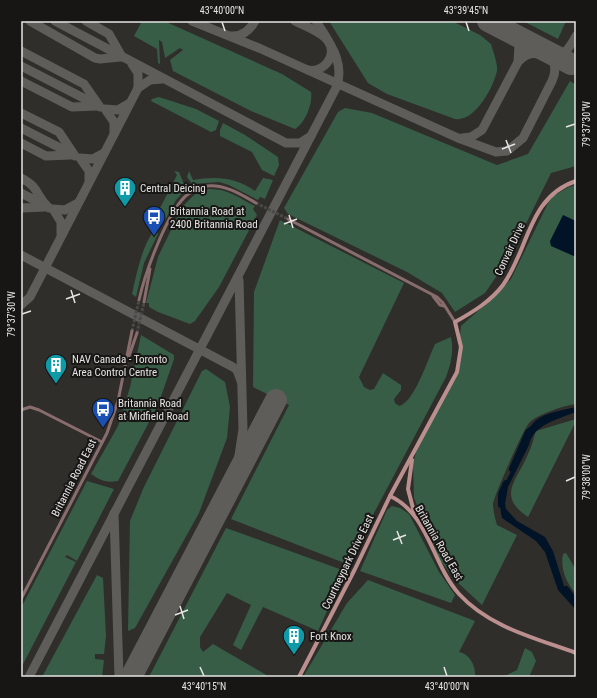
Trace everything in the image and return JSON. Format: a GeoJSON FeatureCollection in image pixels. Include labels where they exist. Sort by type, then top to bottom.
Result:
{"type":"FeatureCollection","features":[{"type":"Feature","properties":{"kind":"street","name":"Convair Drive"},"geometry":{"type":"LineString","coordinates":[[455,322],[479,308],[495,294],[503,284],[514,265],[542,204],[553,192],[576,181]]}},
{"type":"Feature","properties":{"kind":"street"},"geometry":{"type":"LineString","coordinates":[[144,302],[155,250],[175,210],[189,194],[208,186],[220,187],[233,191],[256,203]]}},
{"type":"Feature","properties":{"kind":"street"},"geometry":{"type":"LineString","coordinates":[[288,219],[433,296],[440,305],[444,306],[455,322],[460,347],[457,372],[413,454],[408,489],[414,514]]}},
{"type":"Feature","properties":{"kind":"street"},"geometry":{"type":"LineString","coordinates":[[139,300],[142,284],[151,264]]}},
{"type":"Feature","properties":{"kind":"street","name":"Britannia Road East"},"geometry":{"type":"LineString","coordinates":[[128,360],[132,331]]}},
{"type":"Feature","properties":{"kind":"street","name":"Britannia Road East"},"geometry":{"type":"LineString","coordinates":[[21,599],[102,442],[114,415],[128,360],[137,333]]}},
{"type":"Feature","properties":{"kind":"street"},"geometry":{"type":"LineString","coordinates":[[21,410],[30,407],[39,410],[102,442]]}},
{"type":"Feature","properties":{"kind":"street","name":"Courtneypark Drive East"},"geometry":{"type":"LineString","coordinates":[[299,677],[355,569],[390,496],[413,454]]}},
{"type":"Feature","properties":{"kind":"street","name":"Britannia Road East"},"geometry":{"type":"LineString","coordinates":[[390,496],[402,502],[414,514],[450,582],[460,595],[474,607],[502,626],[576,653]]}},
{"type":"Feature","properties":{"kind":"green space"},"geometry":{"type":"Polygon","coordinates":[[[136,21],[164,21],[282,74],[311,92],[311,102],[308,113],[299,126],[295,129],[251,111],[173,71],[170,60],[183,50],[180,48],[165,58],[162,42],[159,40],[160,64],[158,63],[157,49],[134,36],[141,23],[136,21]]]}},
{"type":"Feature","properties":{"kind":"green space"},"geometry":{"type":"Polygon","coordinates":[[[329,21],[452,21],[480,35],[491,44],[497,65],[495,78],[492,86],[476,110],[462,118],[455,119],[387,94],[368,83],[329,21]]]}},
{"type":"Feature","properties":{"kind":"green space"},"geometry":{"type":"Polygon","coordinates":[[[523,21],[566,21],[558,39],[523,21]]]}},
{"type":"Feature","properties":{"kind":"green space"},"geometry":{"type":"Polygon","coordinates":[[[570,81],[576,85],[576,166],[551,173],[509,258],[485,293],[455,312],[442,293],[407,272],[288,214],[284,208],[338,112],[345,108],[372,113],[497,165],[528,154],[570,81]]]}},
{"type":"Feature","properties":{"kind":"green space"},"geometry":{"type":"Polygon","coordinates":[[[159,97],[196,109],[219,121],[216,130],[211,132],[151,101],[152,99],[159,97]]]}},
{"type":"Feature","properties":{"kind":"green space"},"geometry":{"type":"Polygon","coordinates":[[[223,123],[245,135],[278,157],[279,165],[274,176],[262,170],[252,152],[220,136],[220,130],[223,123]]]}},
{"type":"Feature","properties":{"kind":"green space"},"geometry":{"type":"Polygon","coordinates":[[[174,171],[179,172],[186,189],[176,200],[163,224],[158,224],[162,216],[157,214],[177,175],[174,171]]]}},
{"type":"Feature","properties":{"kind":"green space"},"geometry":{"type":"Polygon","coordinates":[[[189,171],[193,180],[217,178],[233,180],[248,186],[255,191],[263,178],[273,180],[265,199],[260,197],[258,200],[229,185],[219,182],[192,184],[187,177],[189,171]]]}},
{"type":"Feature","properties":{"kind":"green space"},"geometry":{"type":"Polygon","coordinates":[[[576,185],[576,404],[551,411],[533,420],[529,423],[515,449],[493,504],[497,525],[517,535],[482,605],[456,581],[440,560],[414,498],[413,464],[418,444],[456,374],[461,326],[496,295],[511,279],[551,197],[569,187],[576,185]]]}},
{"type":"Feature","properties":{"kind":"green space"},"geometry":{"type":"Polygon","coordinates":[[[208,189],[227,192],[255,206],[253,209],[257,215],[219,287],[195,321],[190,324],[158,312],[149,307],[149,303],[146,303],[158,257],[182,207],[195,194],[208,189]]]}},
{"type":"Feature","properties":{"kind":"green space"},"geometry":{"type":"Polygon","coordinates":[[[280,220],[404,283],[359,377],[364,387],[370,390],[374,389],[383,373],[401,385],[401,390],[394,399],[395,403],[399,406],[405,403],[415,389],[435,344],[451,337],[452,357],[446,377],[347,564],[231,519],[289,405],[253,387],[254,292],[280,220]]]}},
{"type":"Feature","properties":{"kind":"green space"},"geometry":{"type":"Polygon","coordinates":[[[156,229],[158,234],[144,263],[136,297],[132,294],[141,259],[151,234],[156,229]]]}},
{"type":"Feature","properties":{"kind":"green space"},"geometry":{"type":"Polygon","coordinates":[[[141,335],[174,355],[174,359],[158,405],[118,481],[104,481],[91,474],[118,426],[130,387],[141,335]]]}},
{"type":"Feature","properties":{"kind":"green space"},"geometry":{"type":"Polygon","coordinates":[[[206,369],[225,382],[230,407],[227,438],[199,513],[135,628],[128,631],[130,521],[143,489],[202,371],[206,369]]]}},
{"type":"Feature","properties":{"kind":"green space"},"geometry":{"type":"Polygon","coordinates":[[[576,419],[528,517],[518,509],[513,502],[511,495],[512,487],[524,464],[536,431],[576,419]]]}},
{"type":"Feature","properties":{"kind":"green space"},"geometry":{"type":"Polygon","coordinates":[[[87,481],[114,489],[77,561],[67,555],[65,557],[76,562],[21,668],[21,608],[87,481]]]}},
{"type":"Feature","properties":{"kind":"green space"},"geometry":{"type":"Polygon","coordinates":[[[392,506],[400,508],[409,514],[439,572],[455,595],[451,603],[360,571],[387,510],[392,506]]]}},
{"type":"Feature","properties":{"kind":"green space"},"geometry":{"type":"Polygon","coordinates":[[[226,528],[345,571],[318,631],[263,607],[241,650],[233,645],[251,605],[227,593],[200,637],[200,647],[203,652],[213,644],[270,677],[149,677],[226,528]]]}},
{"type":"Feature","properties":{"kind":"green space"},"geometry":{"type":"Polygon","coordinates":[[[566,553],[576,570],[576,594],[569,585],[563,570],[562,559],[563,554],[566,553]]]}},
{"type":"Feature","properties":{"kind":"green space"},"geometry":{"type":"Polygon","coordinates":[[[97,575],[103,578],[106,636],[104,654],[95,654],[95,659],[104,660],[102,677],[42,677],[97,575]]]}},
{"type":"Feature","properties":{"kind":"green space"},"geometry":{"type":"Polygon","coordinates":[[[368,580],[475,621],[459,652],[466,655],[472,661],[475,677],[303,677],[347,603],[368,580]]]}},
{"type":"Feature","properties":{"kind":"green space"},"geometry":{"type":"Polygon","coordinates":[[[525,648],[532,652],[536,661],[529,677],[496,677],[507,675],[517,670],[525,648]]]}},
{"type":"Feature","properties":{"kind":"water"},"geometry":{"type":"Polygon","coordinates":[[[563,215],[576,221],[576,257],[551,246],[550,241],[563,215]]]}},
{"type":"Feature","properties":{"kind":"water"},"geometry":{"type":"Polygon","coordinates":[[[576,407],[576,414],[573,413],[546,424],[531,438],[508,487],[505,504],[506,509],[517,521],[545,537],[553,551],[564,586],[576,603],[576,610],[558,590],[545,552],[536,541],[502,518],[500,509],[502,491],[521,452],[526,435],[532,424],[544,415],[576,407]]]}},
{"type":"Feature","properties":{"kind":"waterway"},"geometry":{"type":"LineString","coordinates":[[512,469],[528,432],[536,426]]}},
{"type":"Feature","properties":{"kind":"waterway"},"geometry":{"type":"LineString","coordinates":[[501,505],[501,494],[506,483]]}},
{"type":"Feature","properties":{"kind":"waterway"},"geometry":{"type":"LineString","coordinates":[[566,589],[576,602]]}},
{"type":"Feature","properties":{"kind":"taxiway"},"geometry":{"type":"LineString","coordinates":[[30,21],[95,58],[120,57]]}},
{"type":"Feature","properties":{"kind":"taxiway"},"geometry":{"type":"LineString","coordinates":[[55,21],[286,143],[300,143],[311,136]]}},
{"type":"Feature","properties":{"kind":"taxiway"},"geometry":{"type":"LineString","coordinates":[[86,21],[109,34],[122,57]]}},
{"type":"Feature","properties":{"kind":"taxiway"},"geometry":{"type":"LineString","coordinates":[[192,21],[259,48],[458,138],[496,152],[507,151],[523,138],[552,81],[555,73],[555,65],[552,58],[546,51]]}},
{"type":"Feature","properties":{"kind":"taxiway"},"geometry":{"type":"LineString","coordinates":[[231,36],[242,34],[251,27],[255,21]]}},
{"type":"Feature","properties":{"kind":"taxiway"},"geometry":{"type":"LineString","coordinates":[[295,21],[322,35],[331,46],[328,62],[319,69],[308,70]]}},
{"type":"Feature","properties":{"kind":"taxiway"},"geometry":{"type":"LineString","coordinates":[[29,677],[336,88],[339,79],[339,70],[335,53],[316,21]]}},
{"type":"Feature","properties":{"kind":"taxiway"},"geometry":{"type":"LineString","coordinates":[[462,138],[471,137],[482,130],[518,62],[519,45],[511,33]]}},
{"type":"Feature","properties":{"kind":"taxiway"},"geometry":{"type":"LineString","coordinates":[[518,62],[526,55],[534,53],[553,58],[560,56],[568,49],[576,36]]}},
{"type":"Feature","properties":{"kind":"taxiway"},"geometry":{"type":"LineString","coordinates":[[21,51],[84,84],[100,107]]}},
{"type":"Feature","properties":{"kind":"taxiway"},"geometry":{"type":"LineString","coordinates":[[132,64],[138,73],[138,88]]}},
{"type":"Feature","properties":{"kind":"taxiway"},"geometry":{"type":"LineString","coordinates":[[21,66],[97,105]]}},
{"type":"Feature","properties":{"kind":"taxiway"},"geometry":{"type":"LineString","coordinates":[[21,305],[30,297],[138,88],[150,80],[162,79]]}},
{"type":"Feature","properties":{"kind":"taxiway"},"geometry":{"type":"LineString","coordinates":[[21,81],[72,107],[97,106]]}},
{"type":"Feature","properties":{"kind":"taxiway"},"geometry":{"type":"LineString","coordinates":[[114,134],[114,122],[105,109],[118,110],[130,103]]}},
{"type":"Feature","properties":{"kind":"taxiway"},"geometry":{"type":"LineString","coordinates":[[21,113],[59,132],[75,156]]}},
{"type":"Feature","properties":{"kind":"taxiway"},"geometry":{"type":"LineString","coordinates":[[21,128],[72,154]]}},
{"type":"Feature","properties":{"kind":"taxiway"},"geometry":{"type":"LineString","coordinates":[[21,143],[46,156],[71,155]]}},
{"type":"Feature","properties":{"kind":"taxiway"},"geometry":{"type":"LineString","coordinates":[[89,181],[89,171],[80,158],[93,159],[104,153]]}},
{"type":"Feature","properties":{"kind":"taxiway"},"geometry":{"type":"LineString","coordinates":[[21,178],[32,185],[49,208]]}},
{"type":"Feature","properties":{"kind":"taxiway"},"geometry":{"type":"LineString","coordinates":[[21,193],[46,206]]}},
{"type":"Feature","properties":{"kind":"taxiway"},"geometry":{"type":"LineString","coordinates":[[61,234],[61,222],[53,209],[65,210],[78,203]]}},
{"type":"Feature","properties":{"kind":"taxiway"},"geometry":{"type":"LineString","coordinates":[[21,208],[45,207]]}},
{"type":"Feature","properties":{"kind":"taxiway"},"geometry":{"type":"LineString","coordinates":[[21,255],[233,367],[237,370],[241,381]]}},
{"type":"Feature","properties":{"kind":"taxiway"},"geometry":{"type":"LineString","coordinates":[[229,489],[238,462],[243,429],[239,280]]}},
{"type":"Feature","properties":{"kind":"taxiway"},"geometry":{"type":"LineString","coordinates":[[114,513],[119,677]]}},
{"type":"Feature","properties":{"kind":"runway"},"geometry":{"type":"LineString","coordinates":[[488,21],[571,64]]}},
{"type":"Feature","properties":{"kind":"runway"},"geometry":{"type":"LineString","coordinates":[[131,677],[276,400]]}},
{"type":"Feature","properties":{"kind":"tunnel"},"geometry":{"type":"LineString","coordinates":[[256,203],[288,219]]}},
{"type":"Feature","properties":{"kind":"tunnel"},"geometry":{"type":"LineString","coordinates":[[132,331],[139,300]]}},
{"type":"Feature","properties":{"kind":"tunnel"},"geometry":{"type":"LineString","coordinates":[[137,333],[144,302]]}},
{"type":"Feature","properties":{"kind":"place","name":"Central Deicing"},"geometry":{"type":"Point","coordinates":[125,208]}},
{"type":"Feature","properties":{"kind":"place","name":"Britannia Road at 2400 Britannia Road"},"geometry":{"type":"Point","coordinates":[154,236]}},
{"type":"Feature","properties":{"kind":"place","name":"NAV Canada - Toronto Area Control Centre"},"geometry":{"type":"Point","coordinates":[56,384]}},
{"type":"Feature","properties":{"kind":"place","name":"Britannia Road at Midfield Road"},"geometry":{"type":"Point","coordinates":[103,428]}},
{"type":"Feature","properties":{"kind":"place","name":"Fort Knox"},"geometry":{"type":"Point","coordinates":[294,656]}}]}
